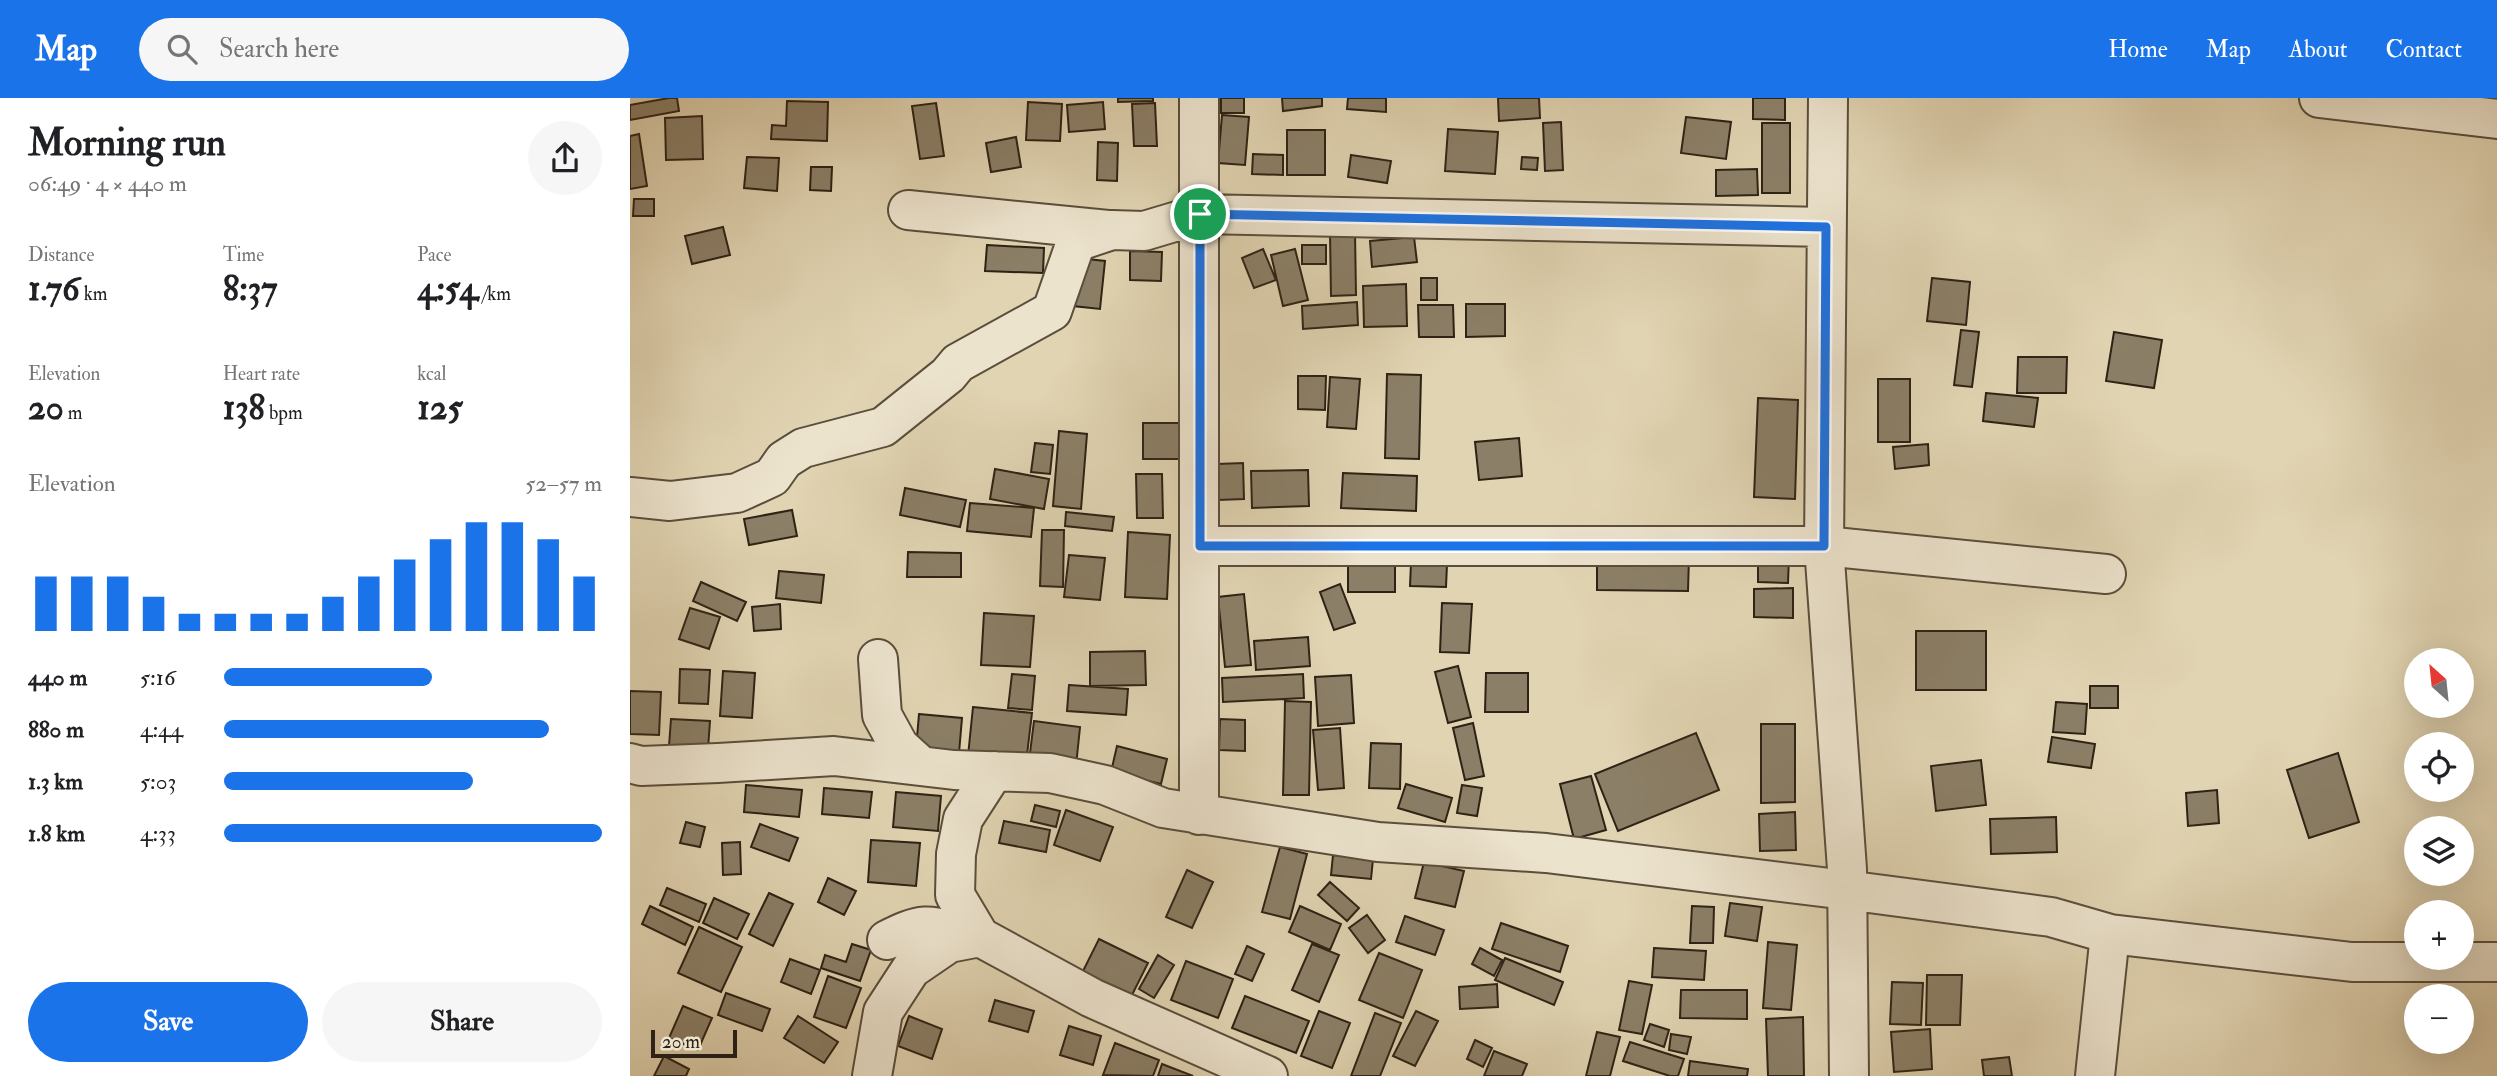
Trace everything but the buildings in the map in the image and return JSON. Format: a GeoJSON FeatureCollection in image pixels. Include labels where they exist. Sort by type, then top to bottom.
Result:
{"type":"FeatureCollection","features":[{"type":"Feature","properties":{"kind":"street"},"geometry":{"type":"LineString","coordinates":[[1199,98],[1199,815]]}},
{"type":"Feature","properties":{"kind":"street"},"geometry":{"type":"LineString","coordinates":[[1828,98],[1824,546],[1847,869],[1849,1076]]}},
{"type":"Feature","properties":{"kind":"street"},"geometry":{"type":"LineString","coordinates":[[2319,98],[2497,119]]}},
{"type":"Feature","properties":{"kind":"street"},"geometry":{"type":"LineString","coordinates":[[908,210],[1143,231],[1200,214],[1826,227]]}},
{"type":"Feature","properties":{"kind":"street"},"geometry":{"type":"LineString","coordinates":[[630,497],[670,501],[737,493],[772,477],[783,460],[803,448],[883,427],[948,375],[958,363],[1052,311],[1076,242],[1112,230]]}},
{"type":"Feature","properties":{"kind":"street"},"geometry":{"type":"LineString","coordinates":[[1200,546],[1824,546],[2106,574]]}},
{"type":"Feature","properties":{"kind":"street"},"geometry":{"type":"LineString","coordinates":[[878,659],[882,715],[899,746],[937,768],[973,804]]}},
{"type":"Feature","properties":{"kind":"street"},"geometry":{"type":"LineString","coordinates":[[630,764],[718,764],[834,756],[937,768],[1050,773],[1105,785],[1163,808],[1378,842],[1546,853],[2051,917],[2110,934],[2352,962],[2497,962]]}},
{"type":"Feature","properties":{"kind":"street"},"geometry":{"type":"LineString","coordinates":[[971,939],[956,895],[956,854],[963,820],[994,771]]}},
{"type":"Feature","properties":{"kind":"street"},"geometry":{"type":"LineString","coordinates":[[887,940],[916,926],[945,928],[1092,998],[1268,1076]]}},
{"type":"Feature","properties":{"kind":"street"},"geometry":{"type":"LineString","coordinates":[[2095,1076],[2110,934]]}},
{"type":"Feature","properties":{"kind":"street"},"geometry":{"type":"LineString","coordinates":[[872,1076],[883,1012],[911,969],[949,943],[971,939]]}},
{"type":"Feature","properties":{"kind":"route"},"geometry":{"type":"LineString","coordinates":[[1200,214],[1826,227],[1824,546],[1200,546],[1200,214]]}}]}
